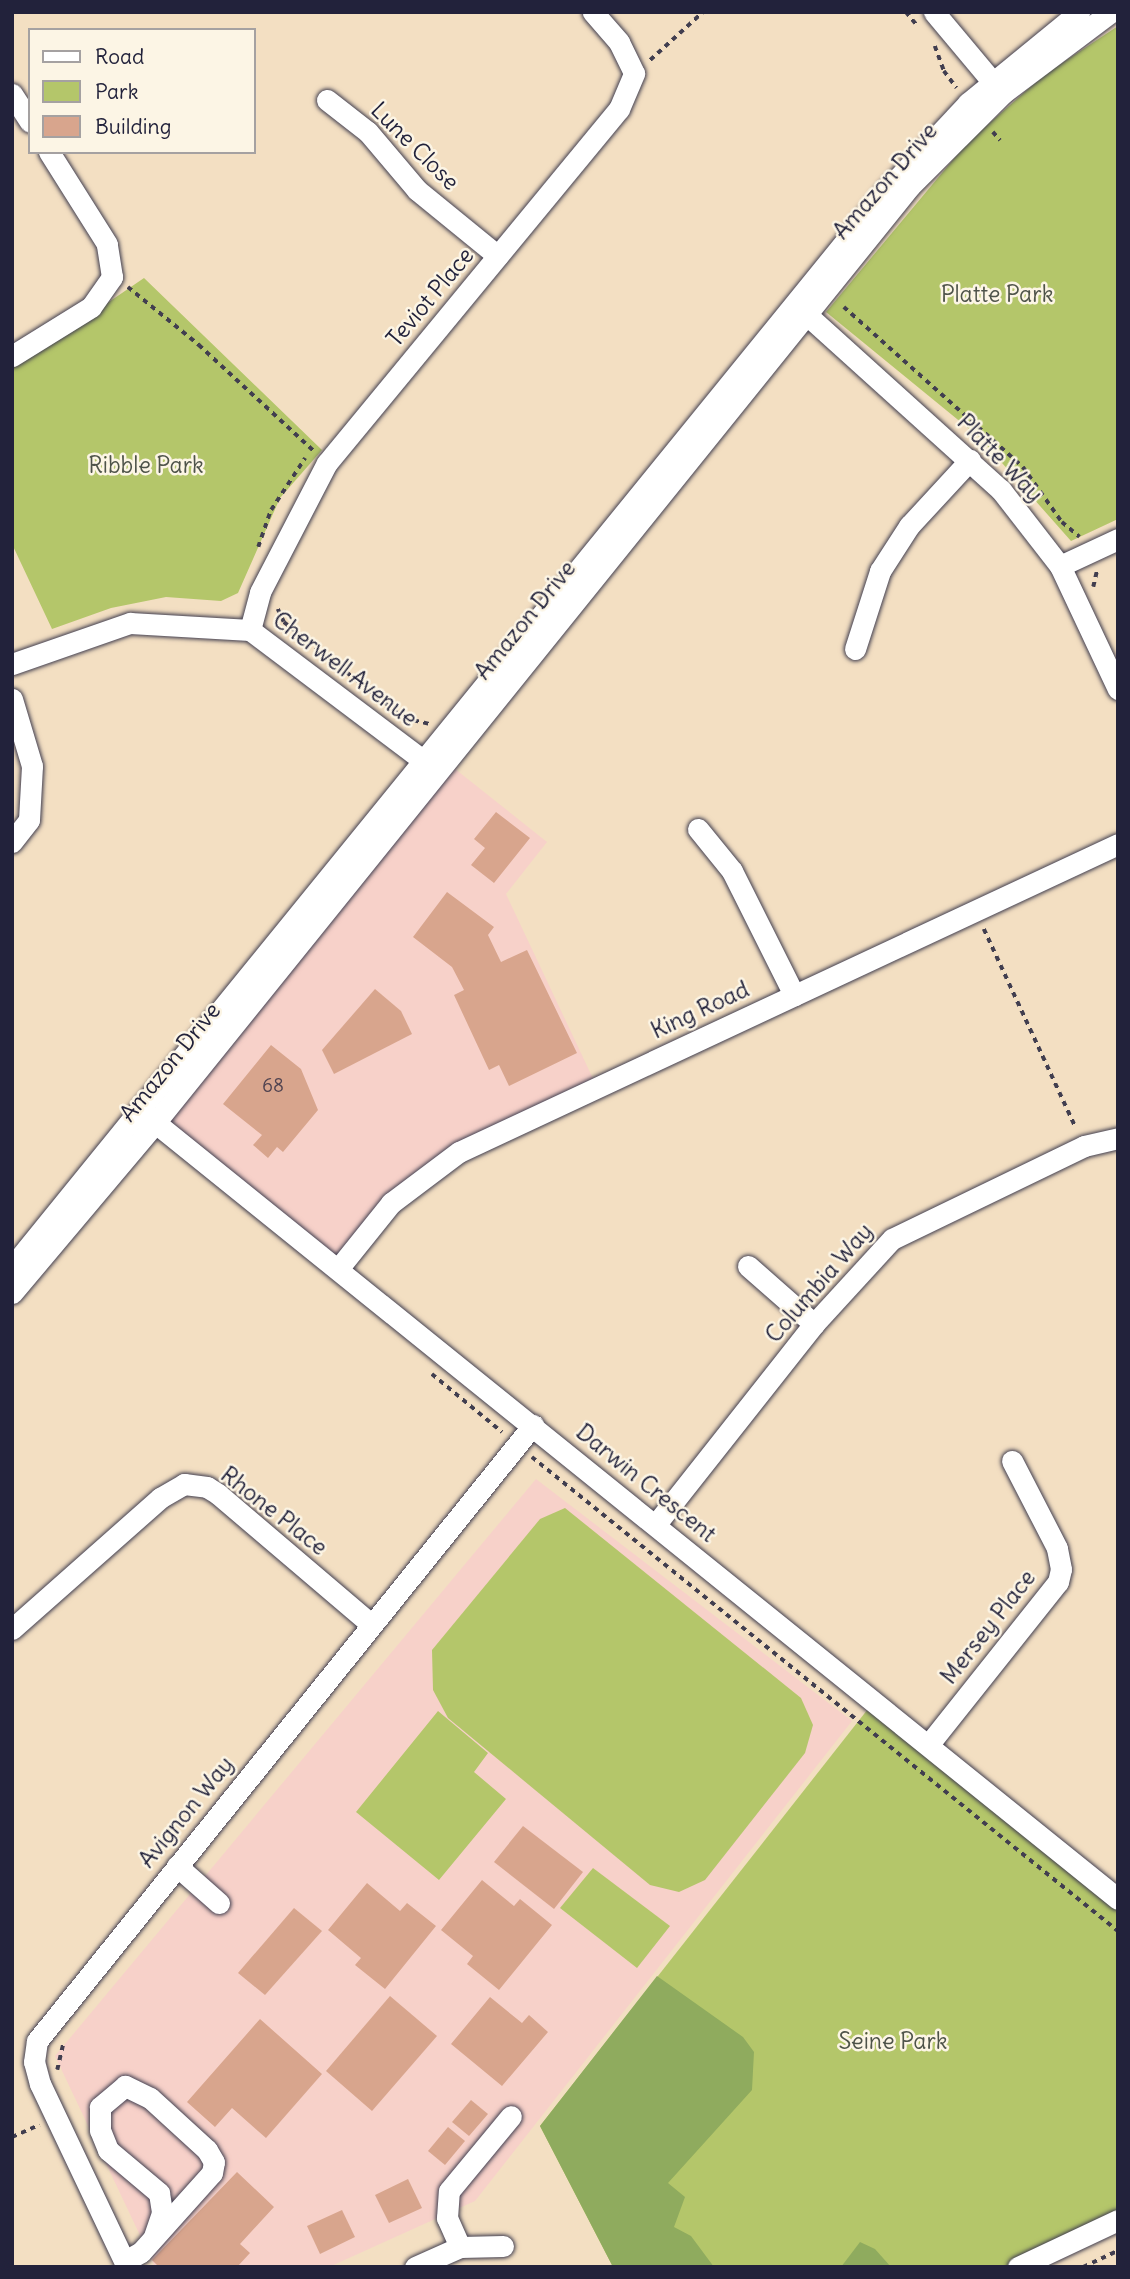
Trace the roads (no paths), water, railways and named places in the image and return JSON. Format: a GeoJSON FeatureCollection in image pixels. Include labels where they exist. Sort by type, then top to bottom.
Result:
{"type":"FeatureCollection","features":[{"type":"Feature","properties":{"kind":"street","name":"Teviot Place"},"geometry":{"type":"LineString","coordinates":[[250,630],[260,592],[319,456],[498,256],[619,109],[634,73],[619,42],[593,12]]}},
{"type":"Feature","properties":{"kind":"street"},"geometry":{"type":"LineString","coordinates":[[934,12],[997,87]]}},
{"type":"Feature","properties":{"kind":"street","name":"Amazon Drive"},"geometry":{"type":"LineString","coordinates":[[12,1293],[147,1117],[801,309],[886,191],[1079,12]]}},
{"type":"Feature","properties":{"kind":"street","name":"Amazon Drive"},"geometry":{"type":"LineString","coordinates":[[997,87],[1111,12]]}},
{"type":"Feature","properties":{"kind":"street"},"geometry":{"type":"LineString","coordinates":[[12,94],[28,119]]}},
{"type":"Feature","properties":{"kind":"street","name":"Lune Close"},"geometry":{"type":"LineString","coordinates":[[327,100],[368,132],[417,190],[498,256]]}},
{"type":"Feature","properties":{"kind":"street"},"geometry":{"type":"LineString","coordinates":[[12,356],[91,307],[112,277],[107,244],[50,154]]}},
{"type":"Feature","properties":{"kind":"street","name":"Amazon Drive"},"geometry":{"type":"LineString","coordinates":[[431,766],[441,735],[801,309]]}},
{"type":"Feature","properties":{"kind":"street","name":"Platte Way"},"geometry":{"type":"LineString","coordinates":[[801,309],[1001,490],[1060,566],[1118,689]]}},
{"type":"Feature","properties":{"kind":"street"},"geometry":{"type":"LineString","coordinates":[[855,649],[880,571],[909,526],[970,460]]}},
{"type":"Feature","properties":{"kind":"street"},"geometry":{"type":"LineString","coordinates":[[1060,566],[1118,539]]}},
{"type":"Feature","properties":{"kind":"street","name":"Cherwell Avenue"},"geometry":{"type":"LineString","coordinates":[[12,664],[130,623],[250,630],[431,766]]}},
{"type":"Feature","properties":{"kind":"street"},"geometry":{"type":"LineString","coordinates":[[12,699],[32,766],[29,820],[12,842]]}},
{"type":"Feature","properties":{"kind":"street"},"geometry":{"type":"LineString","coordinates":[[698,829],[732,871],[794,995]]}},
{"type":"Feature","properties":{"kind":"street","name":"King Road"},"geometry":{"type":"LineString","coordinates":[[338,1269],[391,1203],[460,1152],[1118,844]]}},
{"type":"Feature","properties":{"kind":"street","name":"Amazon Drive"},"geometry":{"type":"LineString","coordinates":[[12,1267],[147,1117]]}},
{"type":"Feature","properties":{"kind":"street","name":"Darwin Crescent"},"geometry":{"type":"LineString","coordinates":[[147,1117],[656,1524],[1118,1899]]}},
{"type":"Feature","properties":{"kind":"street","name":"Columbia Way"},"geometry":{"type":"LineString","coordinates":[[656,1524],[814,1324],[878,1251],[909,1227],[1084,1146],[1118,1138]]}},
{"type":"Feature","properties":{"kind":"street"},"geometry":{"type":"LineString","coordinates":[[748,1266],[814,1324]]}},
{"type":"Feature","properties":{"kind":"street","name":"Avignon Way"},"geometry":{"type":"LineString","coordinates":[[126,2264],[36,2072],[37,2041],[533,1426]]}},
{"type":"Feature","properties":{"kind":"street","name":"Mersey Place"},"geometry":{"type":"LineString","coordinates":[[929,1744],[1058,1582],[1061,1569],[1057,1548],[1012,1461]]}},
{"type":"Feature","properties":{"kind":"street","name":"Rhone Place"},"geometry":{"type":"LineString","coordinates":[[12,1629],[172,1489],[196,1484],[218,1494],[371,1624]]}},
{"type":"Feature","properties":{"kind":"street"},"geometry":{"type":"LineString","coordinates":[[177,1866],[219,1902]]}},
{"type":"Feature","properties":{"kind":"street"},"geometry":{"type":"LineString","coordinates":[[126,2264],[141,2252],[212,2173],[214,2162],[207,2150],[150,2098],[125,2087],[100,2107],[100,2130],[108,2150],[159,2193],[162,2213],[154,2236]]}},
{"type":"Feature","properties":{"kind":"street"},"geometry":{"type":"LineString","coordinates":[[460,2247],[447,2217],[449,2191],[511,2116]]}},
{"type":"Feature","properties":{"kind":"street"},"geometry":{"type":"LineString","coordinates":[[1018,2267],[1118,2220]]}},
{"type":"Feature","properties":{"kind":"street"},"geometry":{"type":"LineString","coordinates":[[415,2267],[460,2247],[503,2246]]}},
{"type":"Feature","properties":{"kind":"park label","name":"Platte Park"},"geometry":{"type":"Point","coordinates":[997,294]}},
{"type":"Feature","properties":{"kind":"park label","name":"Ribble Park"},"geometry":{"type":"Point","coordinates":[146,465]}},
{"type":"Feature","properties":{"kind":"park label","name":"Seine Park"},"geometry":{"type":"Point","coordinates":[893,2041]}}]}
